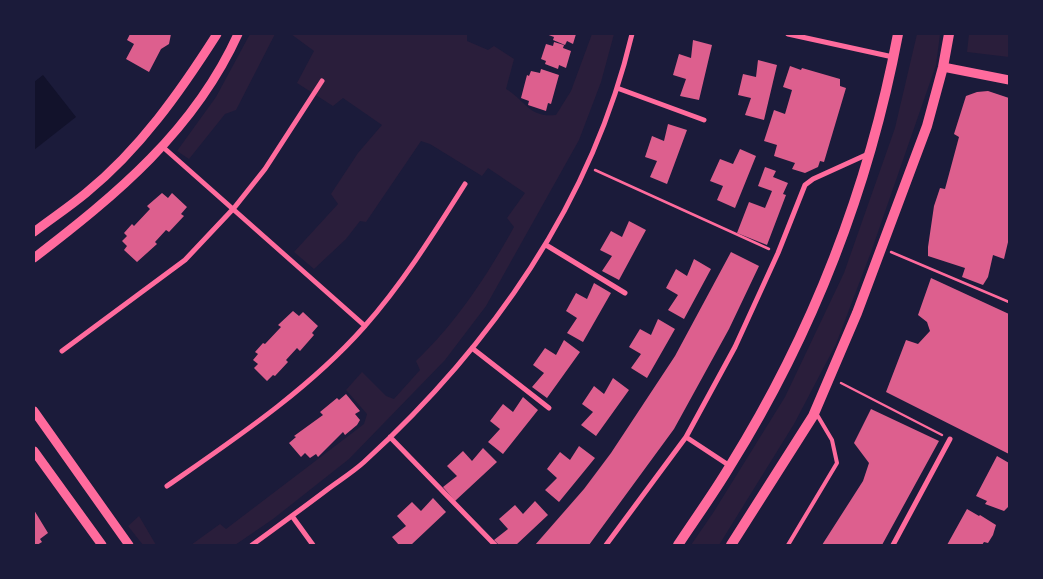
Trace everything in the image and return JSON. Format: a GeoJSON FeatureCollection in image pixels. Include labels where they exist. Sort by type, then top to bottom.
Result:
{"type":"FeatureCollection","features":[{"type":"Feature","properties":{"kind":"main road"},"geometry":{"type":"LineString","coordinates":[[678,545],[730,466],[773,391],[819,295],[854,208],[871,152],[898,34]]}},
{"type":"Feature","properties":{"kind":"main road"},"geometry":{"type":"LineString","coordinates":[[731,545],[815,410],[830,377],[927,126],[943,67],[949,34]]}},
{"type":"Feature","properties":{"kind":"street"},"geometry":{"type":"LineString","coordinates":[[34,232],[87,192],[148,132],[183,87],[217,34]]}},
{"type":"Feature","properties":{"kind":"street"},"geometry":{"type":"LineString","coordinates":[[34,258],[99,208],[164,148],[206,89],[238,34]]}},
{"type":"Feature","properties":{"kind":"street"},"geometry":{"type":"LineString","coordinates":[[252,545],[363,463],[390,437],[449,378],[522,283],[546,245],[586,166],[617,88],[632,34]]}},
{"type":"Feature","properties":{"kind":"street"},"geometry":{"type":"LineString","coordinates":[[788,34],[893,57]]}},
{"type":"Feature","properties":{"kind":"street"},"geometry":{"type":"LineString","coordinates":[[943,67],[1009,80]]}},
{"type":"Feature","properties":{"kind":"street"},"geometry":{"type":"LineString","coordinates":[[62,351],[185,260],[234,208],[265,169],[322,81]]}},
{"type":"Feature","properties":{"kind":"street"},"geometry":{"type":"LineString","coordinates":[[617,88],[704,120]]}},
{"type":"Feature","properties":{"kind":"street"},"geometry":{"type":"LineString","coordinates":[[164,148],[365,326]]}},
{"type":"Feature","properties":{"kind":"street"},"geometry":{"type":"LineString","coordinates":[[606,545],[686,437],[735,347],[778,253],[804,185],[871,152]]}},
{"type":"Feature","properties":{"kind":"street"},"geometry":{"type":"LineString","coordinates":[[167,486],[244,433],[304,385],[365,326],[434,233],[465,184]]}},
{"type":"Feature","properties":{"kind":"street"},"geometry":{"type":"LineString","coordinates":[[546,245],[625,293]]}},
{"type":"Feature","properties":{"kind":"street"},"geometry":{"type":"LineString","coordinates":[[472,348],[549,408]]}},
{"type":"Feature","properties":{"kind":"street"},"geometry":{"type":"LineString","coordinates":[[34,411],[129,545]]}},
{"type":"Feature","properties":{"kind":"street"},"geometry":{"type":"LineString","coordinates":[[390,437],[495,545]]}},
{"type":"Feature","properties":{"kind":"street"},"geometry":{"type":"LineString","coordinates":[[686,437],[730,466]]}},
{"type":"Feature","properties":{"kind":"street"},"geometry":{"type":"LineString","coordinates":[[893,545],[950,440]]}},
{"type":"Feature","properties":{"kind":"street"},"geometry":{"type":"LineString","coordinates":[[34,451],[102,545]]}},
{"type":"Feature","properties":{"kind":"street"},"geometry":{"type":"LineString","coordinates":[[292,516],[313,545]]}},
{"type":"Feature","properties":{"kind":"lane"},"geometry":{"type":"LineString","coordinates":[[788,545],[836,462],[832,440],[815,410]]}},
{"type":"Feature","properties":{"kind":"path"},"geometry":{"type":"LineString","coordinates":[[586,166],[778,253]]}},
{"type":"Feature","properties":{"kind":"path"},"geometry":{"type":"LineString","coordinates":[[881,248],[1009,302]]}},
{"type":"Feature","properties":{"kind":"path"},"geometry":{"type":"LineString","coordinates":[[830,377],[950,440]]}},
{"type":"Feature","properties":{"kind":"shaded area"},"geometry":{"type":"Polygon","coordinates":[[[250,34],[275,34],[236,110],[225,114],[189,159],[177,151],[216,97],[250,34]]]}},
{"type":"Feature","properties":{"kind":"shaded area"},"geometry":{"type":"Polygon","coordinates":[[[291,34],[467,34],[467,41],[488,50],[494,46],[514,59],[506,89],[528,108],[540,114],[556,115],[571,91],[592,34],[614,34],[601,82],[579,140],[486,306],[445,360],[349,459],[273,519],[235,545],[191,545],[220,524],[226,529],[364,424],[367,414],[346,390],[362,372],[386,396],[394,399],[420,370],[416,361],[457,315],[493,263],[514,227],[507,218],[525,193],[488,168],[482,176],[430,144],[421,141],[366,222],[360,221],[346,239],[314,269],[294,252],[338,204],[331,194],[358,153],[382,125],[343,98],[333,106],[297,83],[314,51],[291,34]]]}},
{"type":"Feature","properties":{"kind":"shaded area"},"geometry":{"type":"Polygon","coordinates":[[[917,34],[940,34],[936,65],[871,252],[836,344],[794,424],[719,545],[691,545],[785,397],[844,273],[895,128],[917,34]]]}},
{"type":"Feature","properties":{"kind":"shaded area"},"geometry":{"type":"Polygon","coordinates":[[[969,34],[1009,34],[1009,57],[967,52],[969,34]]]}},
{"type":"Feature","properties":{"kind":"shaded area"},"geometry":{"type":"Polygon","coordinates":[[[43,75],[76,117],[34,150],[34,82],[43,75]]]}},
{"type":"Feature","properties":{"kind":"shaded area"},"geometry":{"type":"Polygon","coordinates":[[[139,516],[156,545],[143,545],[128,526],[139,516]]]}},
{"type":"Feature","properties":{"kind":"building"},"geometry":{"type":"Polygon","coordinates":[[[130,34],[171,34],[169,44],[161,49],[149,72],[126,59],[134,44],[127,40],[130,34]]]}},
{"type":"Feature","properties":{"kind":"building"},"geometry":{"type":"Polygon","coordinates":[[[546,34],[576,34],[573,44],[567,41],[565,45],[553,40],[554,37],[546,34]]]}},
{"type":"Feature","properties":{"kind":"building"},"geometry":{"type":"Polygon","coordinates":[[[693,40],[712,45],[699,100],[680,96],[686,79],[673,75],[679,54],[691,58],[693,40]]]}},
{"type":"Feature","properties":{"kind":"building"},"geometry":{"type":"Polygon","coordinates":[[[554,42],[564,45],[563,48],[571,51],[566,68],[559,65],[558,69],[545,64],[546,61],[541,59],[546,44],[553,46],[554,42]]]}},
{"type":"Feature","properties":{"kind":"building"},"geometry":{"type":"Polygon","coordinates":[[[758,60],[777,65],[764,120],[745,115],[751,98],[738,95],[743,74],[756,77],[758,60]]]}},
{"type":"Feature","properties":{"kind":"building"},"geometry":{"type":"Polygon","coordinates":[[[790,66],[840,79],[840,86],[846,88],[824,162],[820,161],[818,167],[805,173],[792,169],[795,163],[774,156],[777,145],[764,141],[774,110],[785,114],[792,90],[783,87],[790,66]]]}},
{"type":"Feature","properties":{"kind":"building"},"geometry":{"type":"Polygon","coordinates":[[[541,69],[559,75],[551,104],[548,103],[546,111],[528,105],[529,101],[521,98],[527,75],[529,76],[531,71],[540,73],[541,69]]]}},
{"type":"Feature","properties":{"kind":"building"},"geometry":{"type":"Polygon","coordinates":[[[988,91],[1009,98],[1009,238],[1004,259],[993,255],[988,277],[983,285],[962,277],[965,268],[928,256],[928,247],[934,206],[940,188],[945,189],[959,137],[954,134],[966,96],[988,91]]]}},
{"type":"Feature","properties":{"kind":"building"},"geometry":{"type":"Polygon","coordinates":[[[668,124],[687,130],[667,184],[650,177],[657,161],[645,157],[652,136],[664,141],[668,124]]]}},
{"type":"Feature","properties":{"kind":"building"},"geometry":{"type":"Polygon","coordinates":[[[740,149],[756,156],[735,208],[717,200],[723,186],[710,181],[720,159],[733,164],[740,149]]]}},
{"type":"Feature","properties":{"kind":"building"},"geometry":{"type":"Polygon","coordinates":[[[765,167],[776,171],[773,177],[788,183],[783,194],[786,195],[767,245],[737,233],[749,202],[765,208],[772,191],[758,186],[765,167]]]}},
{"type":"Feature","properties":{"kind":"building"},"geometry":{"type":"Polygon","coordinates":[[[162,193],[168,198],[172,193],[187,207],[181,214],[184,216],[169,232],[166,230],[155,242],[157,244],[137,262],[124,250],[127,246],[122,241],[127,236],[124,233],[132,224],[134,226],[150,209],[147,206],[162,193]]]}},
{"type":"Feature","properties":{"kind":"building"},"geometry":{"type":"Polygon","coordinates":[[[629,221],[646,230],[619,280],[602,271],[612,256],[600,250],[611,231],[622,237],[629,221]]]}},
{"type":"Feature","properties":{"kind":"building"},"geometry":{"type":"Polygon","coordinates":[[[731,252],[759,266],[729,329],[674,429],[589,545],[535,545],[584,489],[611,453],[675,356],[731,252]]]}},
{"type":"Feature","properties":{"kind":"building"},"geometry":{"type":"Polygon","coordinates":[[[694,259],[711,269],[684,319],[668,310],[678,295],[666,288],[676,269],[687,276],[694,259]]]}},
{"type":"Feature","properties":{"kind":"building"},"geometry":{"type":"Polygon","coordinates":[[[931,278],[1009,314],[1009,454],[886,392],[906,340],[918,344],[930,331],[927,322],[918,315],[931,278]]]}},
{"type":"Feature","properties":{"kind":"building"},"geometry":{"type":"Polygon","coordinates":[[[594,283],[611,293],[583,342],[567,333],[577,318],[566,311],[576,293],[587,299],[594,283]]]}},
{"type":"Feature","properties":{"kind":"building"},"geometry":{"type":"Polygon","coordinates":[[[293,311],[299,316],[303,312],[318,326],[312,333],[314,335],[300,351],[297,348],[286,360],[288,362],[275,376],[273,375],[267,381],[254,368],[258,364],[253,360],[258,354],[255,352],[281,327],[278,325],[293,311]]]}},
{"type":"Feature","properties":{"kind":"building"},"geometry":{"type":"Polygon","coordinates":[[[658,319],[675,329],[647,378],[631,368],[641,354],[629,347],[640,329],[651,335],[658,319]]]}},
{"type":"Feature","properties":{"kind":"building"},"geometry":{"type":"Polygon","coordinates":[[[564,340],[580,352],[547,398],[532,387],[544,373],[533,365],[545,348],[556,355],[564,340]]]}},
{"type":"Feature","properties":{"kind":"building"},"geometry":{"type":"Polygon","coordinates":[[[613,378],[629,390],[596,436],[581,425],[593,412],[582,404],[594,386],[604,394],[613,378]]]}},
{"type":"Feature","properties":{"kind":"building"},"geometry":{"type":"Polygon","coordinates":[[[346,394],[360,411],[355,414],[360,420],[357,425],[345,435],[343,432],[318,457],[316,454],[310,458],[305,453],[301,457],[289,443],[296,437],[294,436],[323,415],[320,412],[337,398],[339,400],[346,394]]]}},
{"type":"Feature","properties":{"kind":"building"},"geometry":{"type":"Polygon","coordinates":[[[523,397],[538,410],[503,454],[488,442],[500,429],[490,421],[503,404],[513,412],[523,397]]]}},
{"type":"Feature","properties":{"kind":"building"},"geometry":{"type":"Polygon","coordinates":[[[871,409],[939,441],[882,545],[822,545],[863,481],[869,463],[854,443],[871,409]]]}},
{"type":"Feature","properties":{"kind":"building"},"geometry":{"type":"Polygon","coordinates":[[[579,446],[595,458],[559,502],[545,490],[557,478],[547,469],[560,452],[570,460],[579,446]]]}},
{"type":"Feature","properties":{"kind":"building"},"geometry":{"type":"Polygon","coordinates":[[[483,448],[497,462],[455,501],[443,487],[457,476],[447,466],[463,451],[472,461],[483,448]]]}},
{"type":"Feature","properties":{"kind":"building"},"geometry":{"type":"Polygon","coordinates":[[[997,456],[1009,463],[1009,506],[1004,511],[985,504],[987,501],[976,496],[997,456]]]}},
{"type":"Feature","properties":{"kind":"building"},"geometry":{"type":"Polygon","coordinates":[[[433,498],[446,512],[411,545],[399,545],[392,537],[406,526],[397,516],[412,502],[421,511],[433,498]]]}},
{"type":"Feature","properties":{"kind":"building"},"geometry":{"type":"Polygon","coordinates":[[[535,501],[548,515],[516,545],[499,545],[494,540],[508,529],[499,519],[515,505],[523,514],[535,501]]]}},
{"type":"Feature","properties":{"kind":"building"},"geometry":{"type":"Polygon","coordinates":[[[967,509],[996,525],[993,535],[988,543],[984,542],[982,545],[947,545],[967,509]]]}},
{"type":"Feature","properties":{"kind":"building"},"geometry":{"type":"Polygon","coordinates":[[[34,510],[48,533],[40,539],[42,542],[37,545],[34,545],[34,510]]]}}]}
